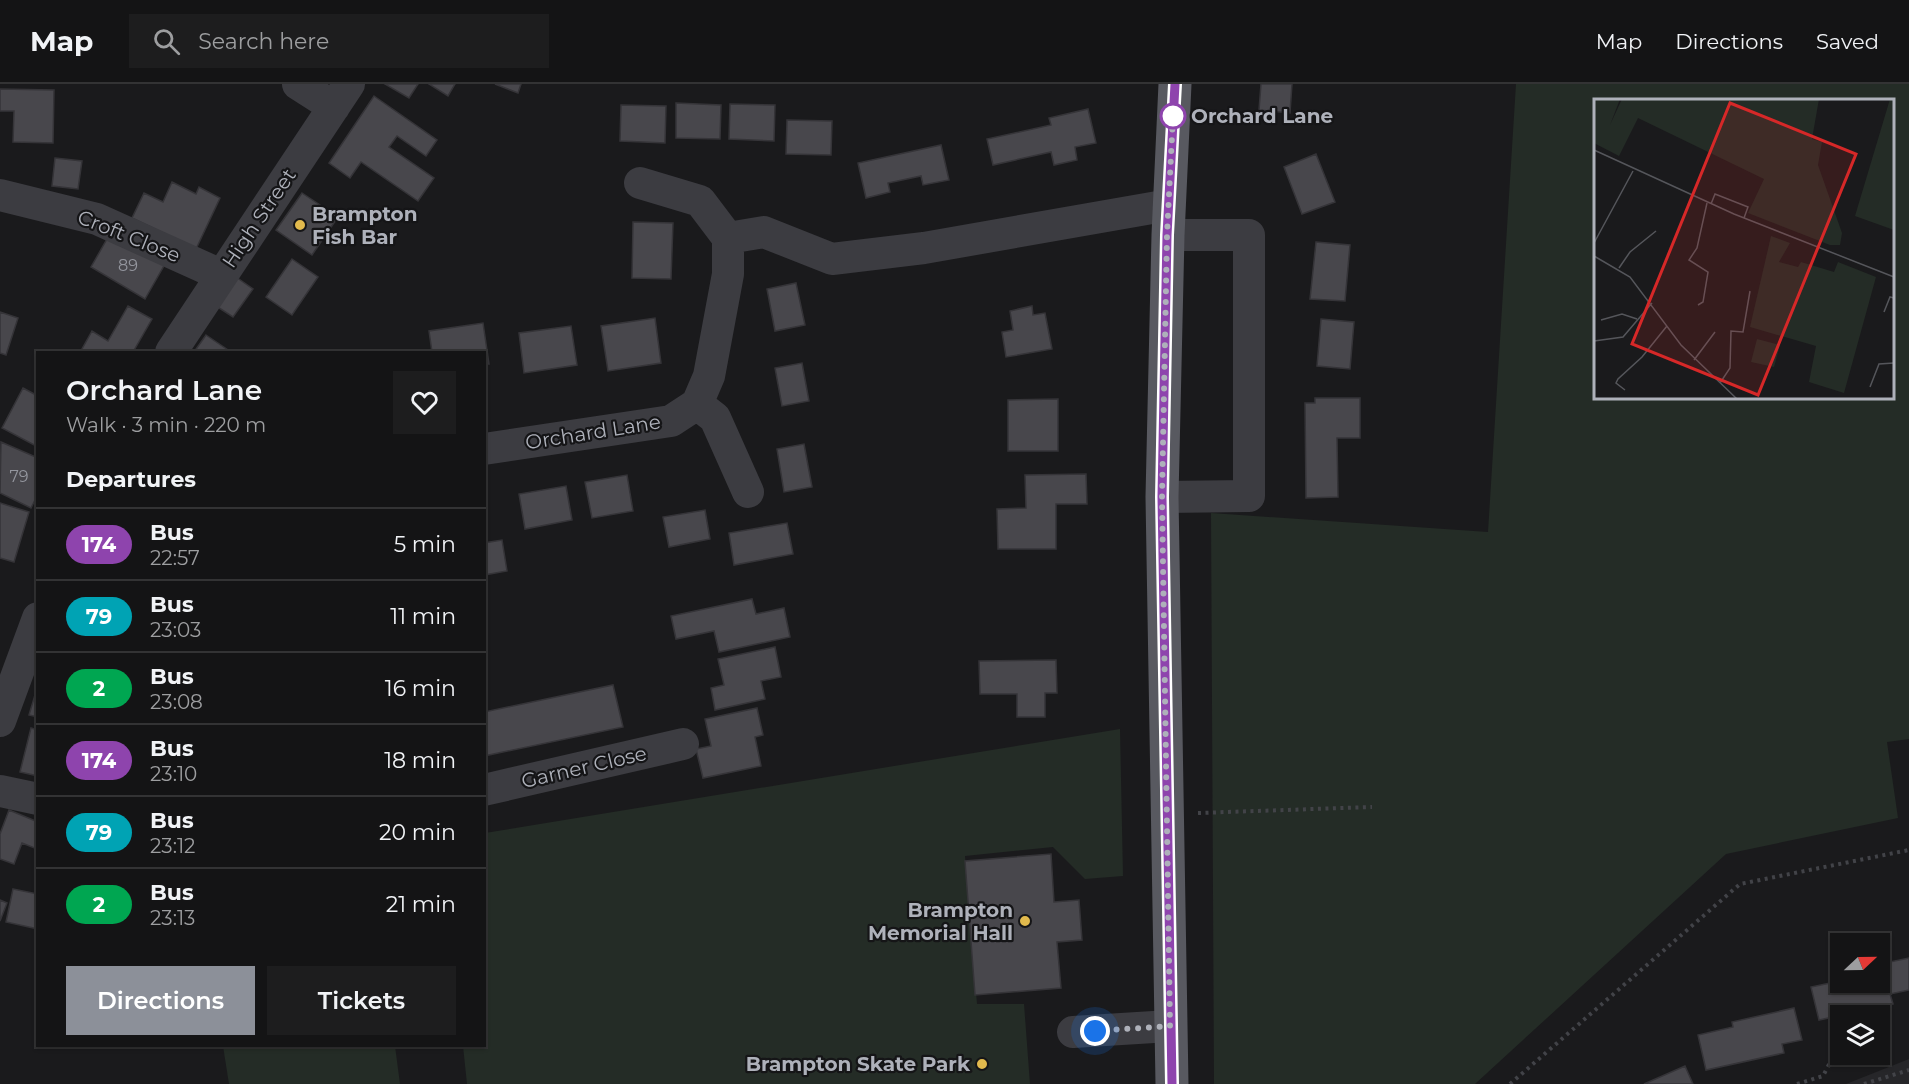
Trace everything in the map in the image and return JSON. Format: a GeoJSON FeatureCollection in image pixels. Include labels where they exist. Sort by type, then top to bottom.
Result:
{"type":"FeatureCollection","features":[{"type":"Feature","properties":{"kind":"main road"},"geometry":{"type":"LineString","coordinates":[[1172,1084],[1162,497],[1168,220],[1175,84]]}},
{"type":"Feature","properties":{"kind":"street"},"geometry":{"type":"LineString","coordinates":[[298,84],[341,95]]}},
{"type":"Feature","properties":{"kind":"street","name":"High Street"},"geometry":{"type":"LineString","coordinates":[[172,351],[341,95]]}},
{"type":"Feature","properties":{"kind":"street"},"geometry":{"type":"LineString","coordinates":[[640,183],[700,201],[728,238],[728,274],[709,376],[697,404],[715,418],[748,492]]}},
{"type":"Feature","properties":{"kind":"street","name":"Croft Close"},"geometry":{"type":"LineString","coordinates":[[0,195],[97,219],[221,274]]}},
{"type":"Feature","properties":{"kind":"street"},"geometry":{"type":"LineString","coordinates":[[728,238],[764,232],[832,259],[1168,220],[1249,235],[1249,496],[1162,497]]}},
{"type":"Feature","properties":{"kind":"street","name":"Orchard Lane"},"geometry":{"type":"LineString","coordinates":[[486,449],[671,421],[697,404]]}},
{"type":"Feature","properties":{"kind":"street"},"geometry":{"type":"LineString","coordinates":[[0,721],[36,623]]}},
{"type":"Feature","properties":{"kind":"street","name":"Garner Close"},"geometry":{"type":"LineString","coordinates":[[486,790],[683,744]]}},
{"type":"Feature","properties":{"kind":"street"},"geometry":{"type":"LineString","coordinates":[[0,790],[36,799]]}},
{"type":"Feature","properties":{"kind":"street"},"geometry":{"type":"LineString","coordinates":[[1073,1032],[1170,1026]]}},
{"type":"Feature","properties":{"kind":"path"},"geometry":{"type":"LineString","coordinates":[[1167,814],[1372,807]]}},
{"type":"Feature","properties":{"kind":"path"},"geometry":{"type":"LineString","coordinates":[[1510,1084],[1740,884],[1909,850]]}},
{"type":"Feature","properties":{"kind":"path"},"geometry":{"type":"LineString","coordinates":[[1797,1084],[1823,1076],[1830,1062]]}},
{"type":"Feature","properties":{"kind":"path"},"geometry":{"type":"LineString","coordinates":[[1864,1084],[1909,1070]]}},
{"type":"Feature","properties":{"kind":"shaded area"},"geometry":{"type":"Polygon","coordinates":[[[1516,84],[1909,84],[1909,739],[1887,742],[1898,818],[1726,854],[1475,1084],[1214,1084],[1211,513],[1488,532],[1516,84]]]}},
{"type":"Feature","properties":{"kind":"shaded area"},"geometry":{"type":"Polygon","coordinates":[[[1120,729],[1123,876],[1085,879],[1053,847],[965,856],[977,1004],[1024,1004],[1030,1084],[467,1084],[463,1047],[486,1047],[486,833],[1120,729]]]}},
{"type":"Feature","properties":{"kind":"shaded area"},"geometry":{"type":"Polygon","coordinates":[[[223,1047],[395,1047],[400,1084],[229,1084],[223,1047]]]}},
{"type":"Feature","properties":{"kind":"shaded area"},"geometry":{"type":"Polygon","coordinates":[[[1909,1059],[1909,1084],[1846,1084],[1909,1059]]]}},
{"type":"Feature","properties":{"kind":"building"},"geometry":{"type":"Polygon","coordinates":[[[385,84],[418,84],[409,98],[385,84]]]}},
{"type":"Feature","properties":{"kind":"building"},"geometry":{"type":"Polygon","coordinates":[[[429,84],[455,84],[448,96],[429,84]]]}},
{"type":"Feature","properties":{"kind":"building"},"geometry":{"type":"Polygon","coordinates":[[[495,84],[521,84],[518,93],[495,84]]]}},
{"type":"Feature","properties":{"kind":"building"},"geometry":{"type":"Polygon","coordinates":[[[1261,84],[1292,84],[1290,113],[1259,110],[1261,84]]]}},
{"type":"Feature","properties":{"kind":"building"},"geometry":{"type":"Polygon","coordinates":[[[0,89],[54,90],[53,143],[13,142],[14,111],[0,111],[0,89]]]}},
{"type":"Feature","properties":{"kind":"building"},"geometry":{"type":"Polygon","coordinates":[[[374,96],[437,140],[426,156],[397,136],[389,147],[434,178],[418,201],[361,162],[350,178],[329,163],[374,96]]]}},
{"type":"Feature","properties":{"kind":"building"},"geometry":{"type":"Polygon","coordinates":[[[676,103],[721,105],[720,139],[676,138],[676,103]]]}},
{"type":"Feature","properties":{"kind":"building"},"geometry":{"type":"Polygon","coordinates":[[[730,104],[775,105],[774,141],[729,139],[730,104]]]}},
{"type":"Feature","properties":{"kind":"building"},"geometry":{"type":"Polygon","coordinates":[[[621,105],[666,106],[665,143],[620,141],[621,105]]]}},
{"type":"Feature","properties":{"kind":"building"},"geometry":{"type":"Polygon","coordinates":[[[1088,109],[1096,143],[1075,147],[1077,160],[1054,165],[1051,152],[993,165],[987,139],[1051,125],[1049,118],[1088,109]]]}},
{"type":"Feature","properties":{"kind":"building"},"geometry":{"type":"Polygon","coordinates":[[[787,120],[832,121],[831,155],[786,154],[787,120]]]}},
{"type":"Feature","properties":{"kind":"building"},"geometry":{"type":"Polygon","coordinates":[[[941,145],[949,180],[923,185],[921,176],[888,183],[890,192],[866,198],[858,163],[941,145]]]}},
{"type":"Feature","properties":{"kind":"building"},"geometry":{"type":"Polygon","coordinates":[[[1316,154],[1335,202],[1302,214],[1284,167],[1316,154]]]}},
{"type":"Feature","properties":{"kind":"building"},"geometry":{"type":"Polygon","coordinates":[[[55,158],[82,161],[78,189],[52,186],[55,158]]]}},
{"type":"Feature","properties":{"kind":"building"},"geometry":{"type":"Polygon","coordinates":[[[172,182],[196,194],[199,187],[220,198],[196,249],[132,218],[144,193],[163,202],[172,182]]]}},
{"type":"Feature","properties":{"kind":"building"},"geometry":{"type":"Polygon","coordinates":[[[302,193],[338,217],[312,255],[276,230],[302,193]]]}},
{"type":"Feature","properties":{"kind":"building"},"geometry":{"type":"Polygon","coordinates":[[[633,222],[673,223],[671,279],[632,278],[633,222]]]}},
{"type":"Feature","properties":{"kind":"building"},"geometry":{"type":"Polygon","coordinates":[[[111,232],[165,264],[145,299],[91,267],[111,232]]]}},
{"type":"Feature","properties":{"kind":"building"},"geometry":{"type":"Polygon","coordinates":[[[1316,242],[1350,245],[1345,301],[1310,299],[1316,242]]]}},
{"type":"Feature","properties":{"kind":"building"},"geometry":{"type":"Polygon","coordinates":[[[292,259],[318,277],[292,315],[266,297],[292,259]]]}},
{"type":"Feature","properties":{"kind":"building"},"geometry":{"type":"Polygon","coordinates":[[[236,277],[253,289],[233,317],[216,306],[236,277]]]}},
{"type":"Feature","properties":{"kind":"building"},"geometry":{"type":"Polygon","coordinates":[[[796,283],[805,325],[775,331],[767,289],[796,283]]]}},
{"type":"Feature","properties":{"kind":"building"},"geometry":{"type":"Polygon","coordinates":[[[128,306],[152,319],[134,351],[87,351],[82,349],[92,331],[108,341],[128,306]]]}},
{"type":"Feature","properties":{"kind":"building"},"geometry":{"type":"Polygon","coordinates":[[[1032,306],[1033,315],[1045,313],[1052,349],[1006,357],[1002,332],[1013,330],[1010,311],[1032,306]]]}},
{"type":"Feature","properties":{"kind":"building"},"geometry":{"type":"Polygon","coordinates":[[[0,312],[18,318],[6,355],[0,353],[0,312]]]}},
{"type":"Feature","properties":{"kind":"building"},"geometry":{"type":"Polygon","coordinates":[[[655,318],[661,363],[608,371],[601,326],[655,318]]]}},
{"type":"Feature","properties":{"kind":"building"},"geometry":{"type":"Polygon","coordinates":[[[1321,319],[1354,322],[1350,369],[1317,366],[1321,319]]]}},
{"type":"Feature","properties":{"kind":"building"},"geometry":{"type":"Polygon","coordinates":[[[483,323],[489,364],[486,364],[486,351],[432,351],[429,331],[483,323]]]}},
{"type":"Feature","properties":{"kind":"building"},"geometry":{"type":"Polygon","coordinates":[[[571,326],[577,365],[524,373],[519,333],[571,326]]]}},
{"type":"Feature","properties":{"kind":"building"},"geometry":{"type":"Polygon","coordinates":[[[206,335],[230,351],[195,351],[206,335]]]}},
{"type":"Feature","properties":{"kind":"building"},"geometry":{"type":"Polygon","coordinates":[[[802,363],[809,401],[782,406],[775,368],[802,363]]]}},
{"type":"Feature","properties":{"kind":"building"},"geometry":{"type":"Polygon","coordinates":[[[23,388],[36,395],[36,446],[2,428],[23,388]]]}},
{"type":"Feature","properties":{"kind":"building"},"geometry":{"type":"Polygon","coordinates":[[[1315,398],[1360,398],[1360,438],[1337,438],[1338,497],[1306,498],[1305,403],[1315,403],[1315,398]]]}},
{"type":"Feature","properties":{"kind":"building"},"geometry":{"type":"Polygon","coordinates":[[[1058,399],[1058,451],[1008,451],[1008,400],[1058,399]]]}},
{"type":"Feature","properties":{"kind":"building"},"geometry":{"type":"Polygon","coordinates":[[[1,442],[36,457],[36,498],[31,508],[0,493],[1,442]]]}},
{"type":"Feature","properties":{"kind":"building"},"geometry":{"type":"Polygon","coordinates":[[[804,444],[812,487],[784,492],[777,449],[804,444]]]}},
{"type":"Feature","properties":{"kind":"building"},"geometry":{"type":"Polygon","coordinates":[[[1086,474],[1087,504],[1056,504],[1056,549],[998,549],[997,509],[1026,508],[1025,475],[1086,474]]]}},
{"type":"Feature","properties":{"kind":"building"},"geometry":{"type":"Polygon","coordinates":[[[627,475],[633,511],[592,518],[585,482],[627,475]]]}},
{"type":"Feature","properties":{"kind":"building"},"geometry":{"type":"Polygon","coordinates":[[[566,486],[572,520],[525,529],[519,494],[566,486]]]}},
{"type":"Feature","properties":{"kind":"building"},"geometry":{"type":"Polygon","coordinates":[[[0,503],[29,512],[14,562],[0,558],[0,503]]]}},
{"type":"Feature","properties":{"kind":"building"},"geometry":{"type":"Polygon","coordinates":[[[705,510],[710,539],[669,547],[663,517],[705,510]]]}},
{"type":"Feature","properties":{"kind":"building"},"geometry":{"type":"Polygon","coordinates":[[[787,523],[793,554],[734,565],[729,533],[787,523]]]}},
{"type":"Feature","properties":{"kind":"building"},"geometry":{"type":"Polygon","coordinates":[[[502,540],[507,571],[486,575],[486,543],[502,540]]]}},
{"type":"Feature","properties":{"kind":"building"},"geometry":{"type":"Polygon","coordinates":[[[752,599],[756,614],[784,608],[790,637],[719,652],[714,631],[676,639],[671,616],[752,599]]]}},
{"type":"Feature","properties":{"kind":"building"},"geometry":{"type":"Polygon","coordinates":[[[775,647],[781,677],[761,681],[765,699],[715,710],[711,688],[724,685],[718,659],[775,647]]]}},
{"type":"Feature","properties":{"kind":"building"},"geometry":{"type":"Polygon","coordinates":[[[1056,660],[1057,693],[1045,693],[1045,717],[1017,717],[1017,694],[980,694],[979,661],[1056,660]]]}},
{"type":"Feature","properties":{"kind":"building"},"geometry":{"type":"Polygon","coordinates":[[[613,685],[623,727],[486,756],[486,712],[613,685]]]}},
{"type":"Feature","properties":{"kind":"building"},"geometry":{"type":"Polygon","coordinates":[[[36,692],[36,717],[29,715],[36,692]]]}},
{"type":"Feature","properties":{"kind":"building"},"geometry":{"type":"Polygon","coordinates":[[[757,708],[763,735],[755,737],[761,766],[703,778],[696,749],[711,746],[705,719],[757,708]]]}},
{"type":"Feature","properties":{"kind":"building"},"geometry":{"type":"Polygon","coordinates":[[[31,728],[36,729],[36,776],[20,772],[31,728]]]}},
{"type":"Feature","properties":{"kind":"building"},"geometry":{"type":"Polygon","coordinates":[[[9,810],[36,821],[36,849],[22,843],[14,864],[0,859],[0,834],[9,810]]]}},
{"type":"Feature","properties":{"kind":"building","name":"Brampton Memorial Hall"},"geometry":{"type":"Polygon","coordinates":[[[1051,854],[1054,902],[1079,900],[1082,940],[1057,942],[1061,988],[975,995],[965,861],[1051,854]]]}},
{"type":"Feature","properties":{"kind":"building"},"geometry":{"type":"Polygon","coordinates":[[[13,889],[36,894],[36,929],[6,922],[13,889]]]}},
{"type":"Feature","properties":{"kind":"building"},"geometry":{"type":"Polygon","coordinates":[[[0,900],[7,903],[0,921],[0,900]]]}},
{"type":"Feature","properties":{"kind":"building"},"geometry":{"type":"Polygon","coordinates":[[[1909,958],[1909,990],[1890,994],[1893,1004],[1830,1005],[1830,1018],[1819,1020],[1811,987],[1830,983],[1830,993],[1890,993],[1890,962],[1909,958]]]}},
{"type":"Feature","properties":{"kind":"building"},"geometry":{"type":"Polygon","coordinates":[[[1794,1008],[1802,1040],[1782,1044],[1784,1053],[1706,1070],[1698,1035],[1733,1027],[1732,1022],[1794,1008]]]}},
{"type":"Feature","properties":{"kind":"building"},"geometry":{"type":"Polygon","coordinates":[[[1685,1066],[1693,1084],[1644,1084],[1685,1066]]]}},
{"type":"Feature","properties":{"kind":"bus line","name":"174"},"geometry":{"type":"LineString","coordinates":[[1172,1084],[1162,497],[1167,235],[1175,84]]}},
{"type":"Feature","properties":{"kind":"place","name":"Orchard Lane"},"geometry":{"type":"Point","coordinates":[1173,116]}},
{"type":"Feature","properties":{"kind":"place","name":"Brampton Fish Bar"},"geometry":{"type":"Point","coordinates":[300,225]}},
{"type":"Feature","properties":{"kind":"place","name":"Brampton Memorial Hall"},"geometry":{"type":"Point","coordinates":[1025,921]}},
{"type":"Feature","properties":{"kind":"place","name":"Brampton Skate Park"},"geometry":{"type":"Point","coordinates":[982,1064]}},
{"type":"Feature","properties":{"kind":"route"},"geometry":{"type":"LineString","coordinates":[[1095,1031],[1170,1026],[1162,497],[1167,235],[1173,116]]}}]}
